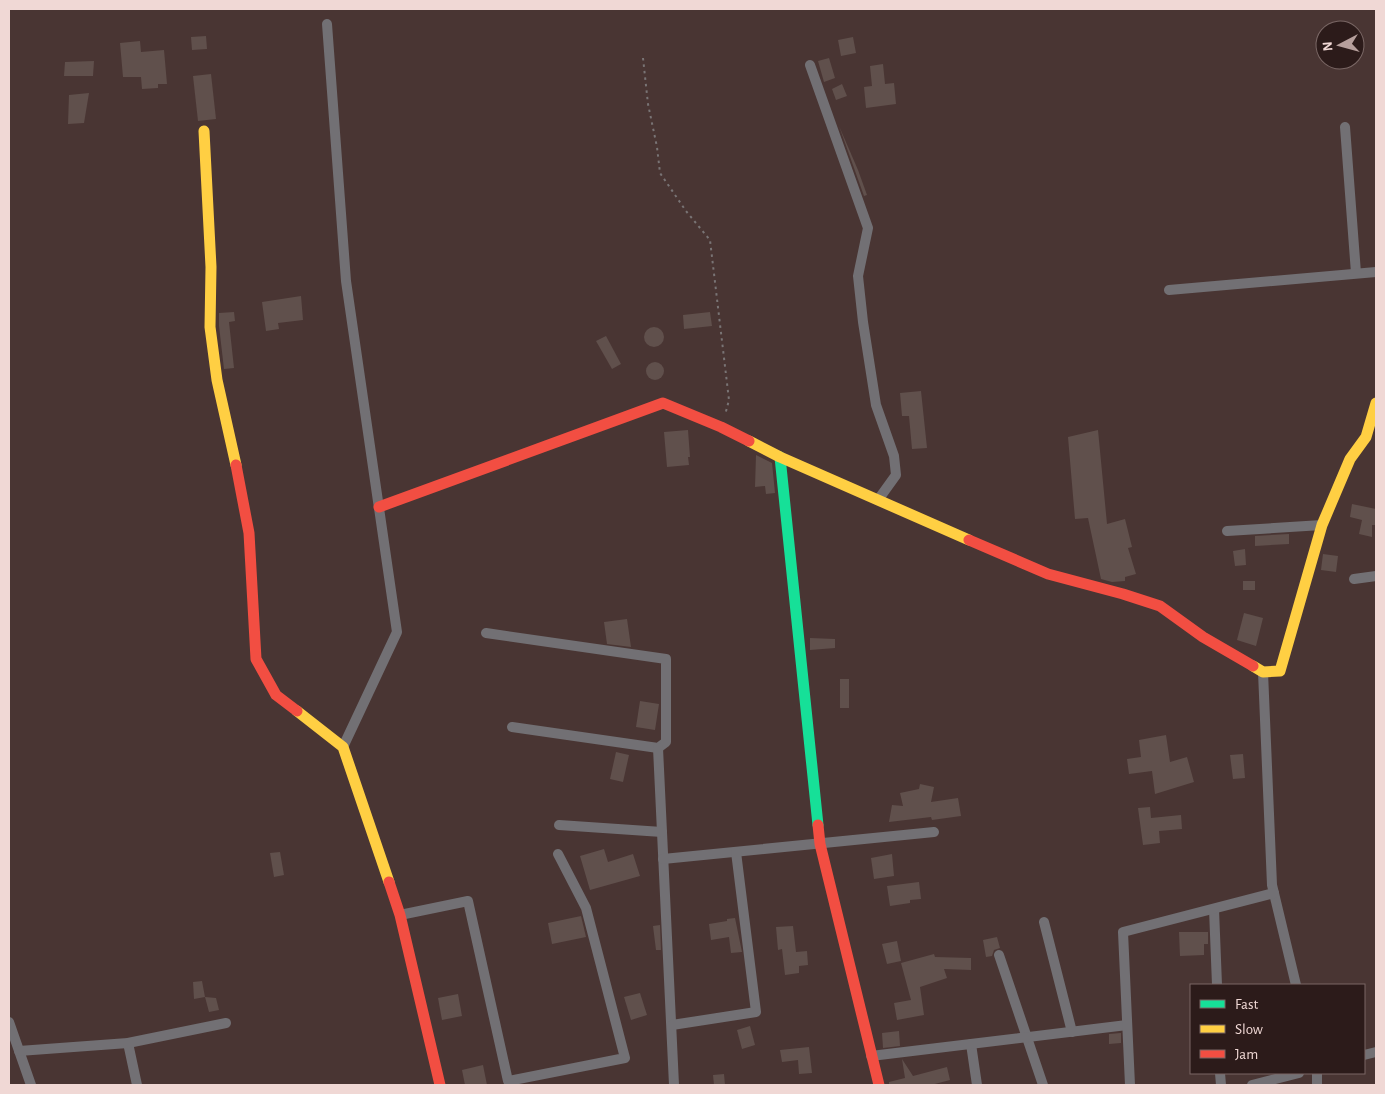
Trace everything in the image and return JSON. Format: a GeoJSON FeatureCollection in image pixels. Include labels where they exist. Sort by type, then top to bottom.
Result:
{"type":"FeatureCollection","features":[{"type":"Feature","properties":{"kind":"street"},"geometry":{"type":"LineString","coordinates":[[327,24],[346,281],[397,632],[343,747]]}},
{"type":"Feature","properties":{"kind":"street"},"geometry":{"type":"LineString","coordinates":[[810,65],[868,228],[858,276],[863,322],[876,406],[894,456],[896,475],[878,500]]}},
{"type":"Feature","properties":{"kind":"street"},"geometry":{"type":"LineString","coordinates":[[1344,127],[1356,273]]}},
{"type":"Feature","properties":{"kind":"street"},"geometry":{"type":"LineString","coordinates":[[204,131],[212,266],[210,327],[217,380],[249,533],[256,659],[276,695],[343,747],[400,915],[440,1085]]}},
{"type":"Feature","properties":{"kind":"street"},"geometry":{"type":"LineString","coordinates":[[1169,290],[1376,272]]}},
{"type":"Feature","properties":{"kind":"street"},"geometry":{"type":"LineString","coordinates":[[379,508],[663,403],[721,427],[780,457],[1048,574],[1160,606],[1203,637],[1263,672],[1280,672],[1322,525],[1350,460],[1366,437],[1376,403]]}},
{"type":"Feature","properties":{"kind":"street"},"geometry":{"type":"LineString","coordinates":[[780,457],[820,844],[879,1085]]}},
{"type":"Feature","properties":{"kind":"street"},"geometry":{"type":"LineString","coordinates":[[1227,531],[1322,525]]}},
{"type":"Feature","properties":{"kind":"street"},"geometry":{"type":"LineString","coordinates":[[1354,579],[1376,576]]}},
{"type":"Feature","properties":{"kind":"street"},"geometry":{"type":"LineString","coordinates":[[486,633],[666,659],[666,742],[658,748],[512,727]]}},
{"type":"Feature","properties":{"kind":"street"},"geometry":{"type":"LineString","coordinates":[[1263,672],[1272,885],[1296,984]]}},
{"type":"Feature","properties":{"kind":"street"},"geometry":{"type":"LineString","coordinates":[[658,748],[674,1085]]}},
{"type":"Feature","properties":{"kind":"street"},"geometry":{"type":"LineString","coordinates":[[559,825],[662,832]]}},
{"type":"Feature","properties":{"kind":"street"},"geometry":{"type":"LineString","coordinates":[[663,860],[934,832]]}},
{"type":"Feature","properties":{"kind":"street"},"geometry":{"type":"LineString","coordinates":[[672,1025],[756,1012],[736,852]]}},
{"type":"Feature","properties":{"kind":"street"},"geometry":{"type":"LineString","coordinates":[[400,915],[468,901],[508,1081],[625,1058],[586,908],[558,854]]}},
{"type":"Feature","properties":{"kind":"street"},"geometry":{"type":"LineString","coordinates":[[1130,1085],[1123,932],[1274,893]]}},
{"type":"Feature","properties":{"kind":"street"},"geometry":{"type":"LineString","coordinates":[[1214,909],[1217,984]]}},
{"type":"Feature","properties":{"kind":"street"},"geometry":{"type":"LineString","coordinates":[[1044,922],[1072,1032]]}},
{"type":"Feature","properties":{"kind":"street"},"geometry":{"type":"LineString","coordinates":[[999,955],[1043,1085]]}},
{"type":"Feature","properties":{"kind":"street"},"geometry":{"type":"LineString","coordinates":[[9,1022],[31,1085]]}},
{"type":"Feature","properties":{"kind":"street"},"geometry":{"type":"LineString","coordinates":[[19,1051],[128,1043],[226,1023]]}},
{"type":"Feature","properties":{"kind":"street"},"geometry":{"type":"LineString","coordinates":[[871,1056],[1127,1025]]}},
{"type":"Feature","properties":{"kind":"street"},"geometry":{"type":"LineString","coordinates":[[128,1043],[137,1085]]}},
{"type":"Feature","properties":{"kind":"street"},"geometry":{"type":"LineString","coordinates":[[971,1044],[977,1085]]}},
{"type":"Feature","properties":{"kind":"street"},"geometry":{"type":"LineString","coordinates":[[1252,1085],[1295,1074]]}},
{"type":"Feature","properties":{"kind":"path"},"geometry":{"type":"LineString","coordinates":[[643,58],[648,104],[660,173],[710,240],[729,400],[721,427]]}},
{"type":"Feature","properties":{"kind":"building"},"geometry":{"type":"Polygon","coordinates":[[[206,36],[207,49],[192,50],[191,37],[206,36]]]}},
{"type":"Feature","properties":{"kind":"building"},"geometry":{"type":"Polygon","coordinates":[[[853,37],[856,53],[841,56],[838,40],[853,37]]]}},
{"type":"Feature","properties":{"kind":"building"},"geometry":{"type":"Polygon","coordinates":[[[140,41],[141,52],[164,50],[167,84],[158,84],[158,88],[142,89],[141,77],[123,77],[120,43],[140,41]]]}},
{"type":"Feature","properties":{"kind":"building"},"geometry":{"type":"Polygon","coordinates":[[[829,58],[835,78],[824,82],[818,61],[829,58]]]}},
{"type":"Feature","properties":{"kind":"building"},"geometry":{"type":"Polygon","coordinates":[[[94,61],[93,76],[64,76],[65,62],[94,61]]]}},
{"type":"Feature","properties":{"kind":"building"},"geometry":{"type":"Polygon","coordinates":[[[883,64],[885,84],[894,83],[896,104],[866,108],[864,87],[872,86],[870,66],[883,64]]]}},
{"type":"Feature","properties":{"kind":"building"},"geometry":{"type":"Polygon","coordinates":[[[211,74],[216,119],[198,121],[193,76],[211,74]]]}},
{"type":"Feature","properties":{"kind":"building"},"geometry":{"type":"Polygon","coordinates":[[[842,84],[847,96],[836,100],[832,89],[842,84]]]}},
{"type":"Feature","properties":{"kind":"building"},"geometry":{"type":"Polygon","coordinates":[[[89,93],[84,123],[68,124],[69,95],[89,93]]]}},
{"type":"Feature","properties":{"kind":"building"},"geometry":{"type":"Polygon","coordinates":[[[839,126],[858,170],[867,195],[864,196],[839,126]]]}},
{"type":"Feature","properties":{"kind":"building"},"geometry":{"type":"Polygon","coordinates":[[[301,296],[303,320],[278,323],[279,329],[266,331],[262,302],[301,296]]]}},
{"type":"Feature","properties":{"kind":"building"},"geometry":{"type":"Polygon","coordinates":[[[234,312],[235,321],[229,322],[234,368],[224,369],[219,313],[234,312]]]}},
{"type":"Feature","properties":{"kind":"building"},"geometry":{"type":"Polygon","coordinates":[[[710,312],[712,326],[684,329],[683,315],[710,312]]]}},
{"type":"Feature","properties":{"kind":"building"},"geometry":{"type":"Polygon","coordinates":[[[654,327],[661,330],[664,337],[661,344],[654,347],[647,344],[644,337],[647,330],[654,327]]]}},
{"type":"Feature","properties":{"kind":"building"},"geometry":{"type":"Polygon","coordinates":[[[606,336],[621,364],[612,369],[596,341],[606,336]]]}},
{"type":"Feature","properties":{"kind":"building"},"geometry":{"type":"Polygon","coordinates":[[[655,362],[661,365],[664,371],[661,377],[655,380],[649,377],[646,371],[649,365],[655,362]]]}},
{"type":"Feature","properties":{"kind":"building"},"geometry":{"type":"Polygon","coordinates":[[[921,391],[927,448],[912,449],[909,416],[902,416],[900,393],[921,391]]]}},
{"type":"Feature","properties":{"kind":"building"},"geometry":{"type":"Polygon","coordinates":[[[688,430],[689,465],[667,467],[664,432],[688,430]]]}},
{"type":"Feature","properties":{"kind":"building"},"geometry":{"type":"Polygon","coordinates":[[[1098,430],[1107,524],[1125,519],[1132,547],[1128,548],[1136,574],[1125,577],[1125,581],[1112,582],[1101,579],[1088,518],[1075,519],[1068,437],[1098,430]]]}},
{"type":"Feature","properties":{"kind":"building"},"geometry":{"type":"Polygon","coordinates":[[[756,455],[772,463],[775,493],[766,494],[765,486],[755,487],[756,455]]]}},
{"type":"Feature","properties":{"kind":"building"},"geometry":{"type":"Polygon","coordinates":[[[1352,504],[1376,509],[1376,525],[1372,525],[1372,537],[1359,534],[1362,520],[1350,517],[1352,504]]]}},
{"type":"Feature","properties":{"kind":"building"},"geometry":{"type":"Polygon","coordinates":[[[1289,534],[1289,544],[1255,546],[1255,536],[1289,534]]]}},
{"type":"Feature","properties":{"kind":"building"},"geometry":{"type":"Polygon","coordinates":[[[1245,549],[1246,565],[1235,566],[1233,551],[1245,549]]]}},
{"type":"Feature","properties":{"kind":"building"},"geometry":{"type":"Polygon","coordinates":[[[1323,554],[1338,556],[1336,572],[1321,570],[1323,554]]]}},
{"type":"Feature","properties":{"kind":"building"},"geometry":{"type":"Polygon","coordinates":[[[1243,581],[1255,581],[1255,590],[1243,590],[1243,581]]]}},
{"type":"Feature","properties":{"kind":"building"},"geometry":{"type":"Polygon","coordinates":[[[1244,613],[1263,618],[1256,646],[1237,640],[1244,613]]]}},
{"type":"Feature","properties":{"kind":"building"},"geometry":{"type":"Polygon","coordinates":[[[627,619],[631,647],[607,644],[604,622],[627,619]]]}},
{"type":"Feature","properties":{"kind":"building"},"geometry":{"type":"Polygon","coordinates":[[[810,638],[835,639],[835,648],[810,650],[810,638]]]}},
{"type":"Feature","properties":{"kind":"building"},"geometry":{"type":"Polygon","coordinates":[[[840,679],[849,679],[849,708],[840,708],[840,679]]]}},
{"type":"Feature","properties":{"kind":"building"},"geometry":{"type":"Polygon","coordinates":[[[640,701],[659,704],[655,730],[636,727],[640,701]]]}},
{"type":"Feature","properties":{"kind":"building"},"geometry":{"type":"Polygon","coordinates":[[[1166,735],[1170,762],[1187,757],[1194,782],[1155,794],[1152,771],[1129,774],[1127,759],[1141,757],[1139,740],[1166,735]]]}},
{"type":"Feature","properties":{"kind":"building"},"geometry":{"type":"Polygon","coordinates":[[[616,752],[629,755],[623,782],[610,779],[616,752]]]}},
{"type":"Feature","properties":{"kind":"building"},"geometry":{"type":"Polygon","coordinates":[[[1243,754],[1245,778],[1233,779],[1230,755],[1243,754]]]}},
{"type":"Feature","properties":{"kind":"building"},"geometry":{"type":"Polygon","coordinates":[[[920,784],[934,787],[931,802],[958,798],[961,816],[932,820],[931,817],[889,822],[892,805],[903,806],[900,793],[919,789],[920,784]]]}},
{"type":"Feature","properties":{"kind":"building"},"geometry":{"type":"Polygon","coordinates":[[[1150,807],[1151,818],[1181,815],[1182,829],[1159,831],[1160,843],[1143,845],[1138,808],[1150,807]]]}},
{"type":"Feature","properties":{"kind":"building"},"geometry":{"type":"Polygon","coordinates":[[[604,849],[608,862],[633,854],[640,876],[590,890],[580,856],[604,849]]]}},
{"type":"Feature","properties":{"kind":"building"},"geometry":{"type":"Polygon","coordinates":[[[280,852],[284,875],[274,877],[270,853],[280,852]]]}},
{"type":"Feature","properties":{"kind":"building"},"geometry":{"type":"Polygon","coordinates":[[[892,854],[894,876],[874,879],[871,858],[892,854]]]}},
{"type":"Feature","properties":{"kind":"building"},"geometry":{"type":"Polygon","coordinates":[[[919,882],[921,899],[890,906],[887,886],[919,882]]]}},
{"type":"Feature","properties":{"kind":"building"},"geometry":{"type":"Polygon","coordinates":[[[581,916],[586,937],[552,944],[548,923],[581,916]]]}},
{"type":"Feature","properties":{"kind":"building"},"geometry":{"type":"Polygon","coordinates":[[[735,918],[742,952],[731,953],[729,937],[711,940],[709,924],[735,918]]]}},
{"type":"Feature","properties":{"kind":"building"},"geometry":{"type":"Polygon","coordinates":[[[660,925],[661,950],[656,950],[653,926],[660,925]]]}},
{"type":"Feature","properties":{"kind":"building"},"geometry":{"type":"Polygon","coordinates":[[[793,926],[796,952],[807,951],[808,965],[799,966],[799,973],[785,975],[782,949],[778,950],[776,927],[793,926]]]}},
{"type":"Feature","properties":{"kind":"building"},"geometry":{"type":"Polygon","coordinates":[[[1179,932],[1208,932],[1208,944],[1204,944],[1204,955],[1180,956],[1179,932]]]}},
{"type":"Feature","properties":{"kind":"building"},"geometry":{"type":"Polygon","coordinates":[[[997,937],[1000,948],[994,950],[992,956],[986,957],[983,940],[997,937]]]}},
{"type":"Feature","properties":{"kind":"building"},"geometry":{"type":"Polygon","coordinates":[[[897,941],[901,961],[887,964],[882,944],[897,941]]]}},
{"type":"Feature","properties":{"kind":"building"},"geometry":{"type":"Polygon","coordinates":[[[934,954],[935,957],[971,958],[971,970],[944,969],[947,978],[920,987],[924,1015],[897,1020],[894,1003],[911,1000],[901,963],[934,954]]]}},
{"type":"Feature","properties":{"kind":"building"},"geometry":{"type":"Polygon","coordinates":[[[202,981],[205,997],[194,999],[193,982],[202,981]]]}},
{"type":"Feature","properties":{"kind":"building"},"geometry":{"type":"Polygon","coordinates":[[[640,993],[647,1015],[631,1020],[624,997],[640,993]]]}},
{"type":"Feature","properties":{"kind":"building"},"geometry":{"type":"Polygon","coordinates":[[[458,994],[462,1016],[442,1020],[438,998],[458,994]]]}},
{"type":"Feature","properties":{"kind":"building"},"geometry":{"type":"Polygon","coordinates":[[[205,997],[216,998],[219,1010],[209,1012],[205,997]]]}},
{"type":"Feature","properties":{"kind":"building"},"geometry":{"type":"Polygon","coordinates":[[[750,1026],[755,1045],[742,1049],[737,1030],[750,1026]]]}},
{"type":"Feature","properties":{"kind":"building"},"geometry":{"type":"Polygon","coordinates":[[[899,1031],[900,1046],[883,1048],[882,1033],[899,1031]]]}},
{"type":"Feature","properties":{"kind":"building"},"geometry":{"type":"Polygon","coordinates":[[[1121,1033],[1121,1043],[1109,1044],[1109,1034],[1121,1033]]]}},
{"type":"Feature","properties":{"kind":"building"},"geometry":{"type":"Polygon","coordinates":[[[809,1047],[812,1073],[799,1074],[798,1060],[782,1062],[780,1050],[809,1047]]]}},
{"type":"Feature","properties":{"kind":"building"},"geometry":{"type":"Polygon","coordinates":[[[902,1059],[913,1076],[947,1067],[950,1080],[931,1085],[889,1085],[889,1082],[905,1078],[902,1059]]]}},
{"type":"Feature","properties":{"kind":"building"},"geometry":{"type":"Polygon","coordinates":[[[483,1065],[487,1085],[465,1085],[462,1070],[483,1065]]]}},
{"type":"Feature","properties":{"kind":"building"},"geometry":{"type":"Polygon","coordinates":[[[724,1074],[725,1085],[714,1085],[713,1075],[724,1074]]]}},
{"type":"Feature","properties":{"kind":"traffic: fast"},"geometry":{"type":"LineString","coordinates":[[780,457],[818,825]]}},
{"type":"Feature","properties":{"kind":"traffic: slow"},"geometry":{"type":"LineString","coordinates":[[204,131],[211,267],[210,327],[217,380],[236,465]]}},
{"type":"Feature","properties":{"kind":"traffic: slow"},"geometry":{"type":"LineString","coordinates":[[1253,666],[1263,672],[1280,671],[1322,525],[1350,459],[1366,437],[1376,403]]}},
{"type":"Feature","properties":{"kind":"traffic: slow"},"geometry":{"type":"LineString","coordinates":[[749,441],[780,457],[969,540]]}},
{"type":"Feature","properties":{"kind":"traffic: slow"},"geometry":{"type":"LineString","coordinates":[[297,711],[343,747],[389,882]]}},
{"type":"Feature","properties":{"kind":"traffic: jam"},"geometry":{"type":"LineString","coordinates":[[379,507],[663,403],[749,441]]}},
{"type":"Feature","properties":{"kind":"traffic: jam"},"geometry":{"type":"LineString","coordinates":[[236,465],[249,533],[256,659],[276,695],[297,711]]}},
{"type":"Feature","properties":{"kind":"traffic: jam"},"geometry":{"type":"LineString","coordinates":[[969,540],[1048,574],[1160,606],[1203,637],[1253,666]]}},
{"type":"Feature","properties":{"kind":"traffic: jam"},"geometry":{"type":"LineString","coordinates":[[818,825],[820,844],[879,1085]]}},
{"type":"Feature","properties":{"kind":"traffic: jam"},"geometry":{"type":"LineString","coordinates":[[389,882],[400,915],[440,1085]]}}]}
